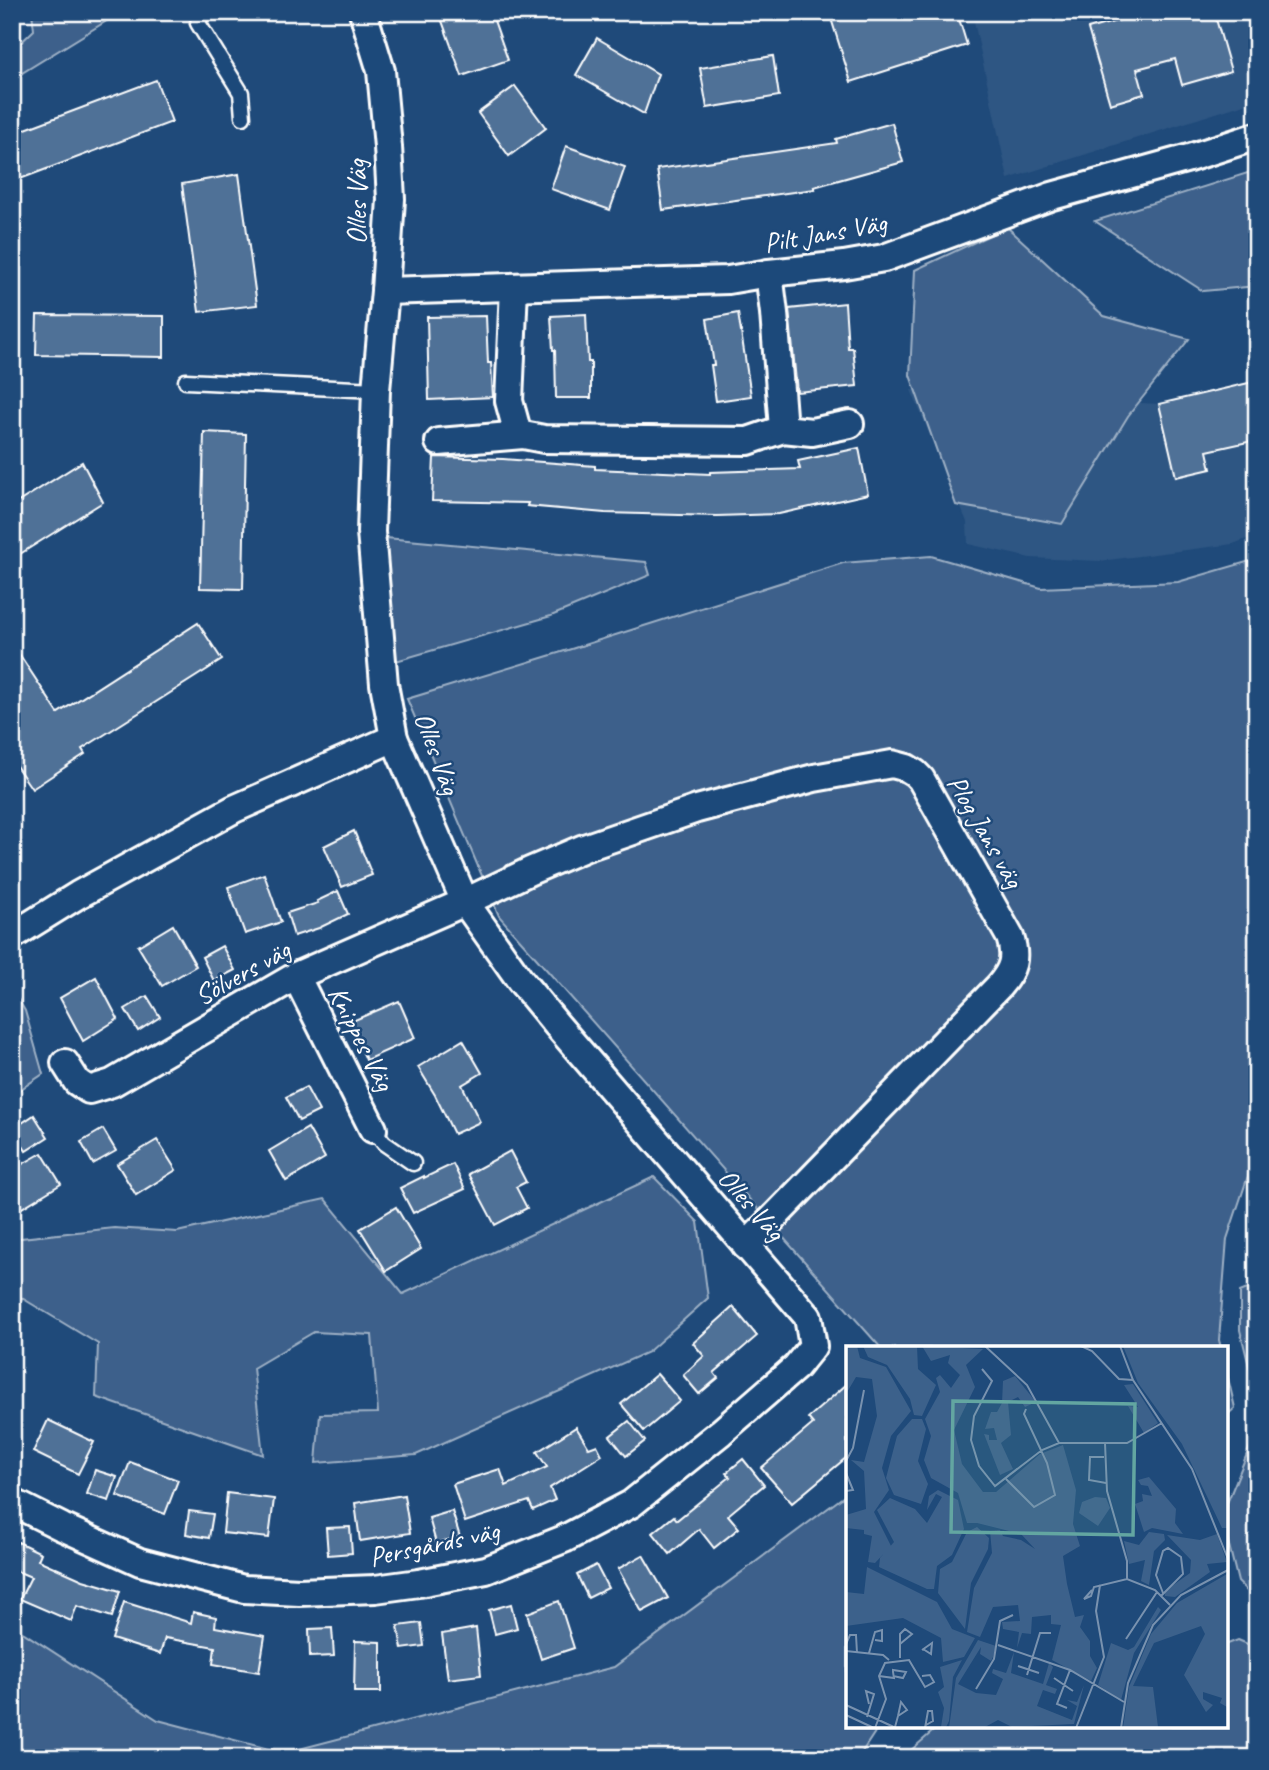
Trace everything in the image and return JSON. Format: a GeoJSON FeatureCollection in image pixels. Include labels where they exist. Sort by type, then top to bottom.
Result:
{"type":"FeatureCollection","features":[{"type":"Feature","properties":{"kind":"street","name":"Olles Väg"},"geometry":{"type":"LineString","coordinates":[[363,12],[381,71],[391,199],[376,390],[371,531],[384,684],[394,738],[464,902],[556,1025],[808,1317],[813,1346]]}},
{"type":"Feature","properties":{"kind":"street","name":"Pilt Jans Väg"},"geometry":{"type":"LineString","coordinates":[[385,291],[728,280],[884,258],[1052,195],[1189,158],[1257,136]]}},
{"type":"Feature","properties":{"kind":"street"},"geometry":{"type":"LineString","coordinates":[[769,273],[783,429]]}},
{"type":"Feature","properties":{"kind":"street"},"geometry":{"type":"LineString","coordinates":[[514,287],[509,401],[518,435],[544,439],[748,441],[783,429],[812,432],[850,424]]}},
{"type":"Feature","properties":{"kind":"street"},"geometry":{"type":"LineString","coordinates":[[439,442],[523,435]]}},
{"type":"Feature","properties":{"kind":"street"},"geometry":{"type":"LineString","coordinates":[[12,936],[78,894],[222,815],[394,738]]}},
{"type":"Feature","properties":{"kind":"street","name":"Plog Jans väg"},"geometry":{"type":"LineString","coordinates":[[464,902],[584,848],[648,824],[754,793],[814,778],[892,764],[907,768],[921,779],[1010,937],[1014,951],[1012,968],[999,986],[746,1246]]}},
{"type":"Feature","properties":{"kind":"street","name":"Sölvers väg"},"geometry":{"type":"LineString","coordinates":[[65,1063],[77,1082],[89,1090],[112,1083],[296,976],[464,902]]}},
{"type":"Feature","properties":{"kind":"street","name":"Knippes Väg"},"geometry":{"type":"LineString","coordinates":[[296,976],[373,1129]]}},
{"type":"Feature","properties":{"kind":"street","name":"Persgårds väg"},"geometry":{"type":"LineString","coordinates":[[12,1502],[140,1562],[244,1589],[375,1589],[486,1570],[564,1539],[631,1504],[777,1384],[796,1367],[813,1346]]}},
{"type":"Feature","properties":{"kind":"lane"},"geometry":{"type":"LineString","coordinates":[[202,12],[198,23],[241,93],[243,117]]}},
{"type":"Feature","properties":{"kind":"lane"},"geometry":{"type":"LineString","coordinates":[[186,381],[376,390]]}},
{"type":"Feature","properties":{"kind":"lane"},"geometry":{"type":"LineString","coordinates":[[373,1129],[384,1143],[413,1163]]}},
{"type":"Feature","properties":{"kind":"shaded area"},"geometry":{"type":"Polygon","coordinates":[[[32,12],[121,12],[17,76],[12,73],[12,51],[34,30],[32,12]]]}},
{"type":"Feature","properties":{"kind":"shaded area"},"geometry":{"type":"Polygon","coordinates":[[[972,12],[1257,12],[1257,100],[1008,179],[972,12]]]}},
{"type":"Feature","properties":{"kind":"shaded area"},"geometry":{"type":"Polygon","coordinates":[[[1257,170],[1257,286],[1203,291],[1095,221],[1257,170]]]}},
{"type":"Feature","properties":{"kind":"shaded area"},"geometry":{"type":"Polygon","coordinates":[[[1007,227],[1104,316],[1189,339],[1128,416],[1062,524],[956,505],[910,375],[915,270],[1007,227]]]}},
{"type":"Feature","properties":{"kind":"shaded area"},"geometry":{"type":"Polygon","coordinates":[[[1257,381],[1257,535],[1233,544],[1100,561],[1030,558],[968,544],[967,522],[911,390],[1159,404],[1257,381]]]}},
{"type":"Feature","properties":{"kind":"shaded area"},"geometry":{"type":"Polygon","coordinates":[[[386,538],[646,562],[650,575],[551,616],[396,661],[386,538]]]}},
{"type":"Feature","properties":{"kind":"shaded area"},"geometry":{"type":"Polygon","coordinates":[[[931,556],[1041,588],[1178,582],[1257,559],[1257,1149],[1227,1239],[1220,1346],[879,1346],[499,916],[407,699],[843,563],[931,556]]]}},
{"type":"Feature","properties":{"kind":"shaded area"},"geometry":{"type":"Polygon","coordinates":[[[12,989],[25,1011],[43,1074],[12,1095],[12,989]]]}},
{"type":"Feature","properties":{"kind":"shaded area"},"geometry":{"type":"Polygon","coordinates":[[[654,1177],[698,1222],[708,1298],[648,1352],[416,1455],[316,1463],[320,1414],[378,1413],[372,1335],[314,1332],[253,1368],[263,1455],[96,1397],[98,1344],[12,1292],[12,1239],[114,1228],[177,1232],[325,1199],[403,1294],[654,1177]]]}},
{"type":"Feature","properties":{"kind":"shaded area"},"geometry":{"type":"Polygon","coordinates":[[[1257,1285],[1255,1390],[1240,1330],[1240,1292],[1257,1285]]]}},
{"type":"Feature","properties":{"kind":"shaded area"},"geometry":{"type":"Polygon","coordinates":[[[1227,1374],[1235,1408],[1227,1415],[1227,1374]]]}},
{"type":"Feature","properties":{"kind":"shaded area"},"geometry":{"type":"Polygon","coordinates":[[[1257,1440],[1257,1601],[1238,1582],[1227,1537],[1227,1503],[1251,1444],[1257,1440]]]}},
{"type":"Feature","properties":{"kind":"shaded area"},"geometry":{"type":"Polygon","coordinates":[[[846,1495],[846,1728],[878,1728],[858,1758],[12,1758],[12,1628],[24,1633],[158,1720],[284,1753],[614,1667],[846,1495]]]}},
{"type":"Feature","properties":{"kind":"shaded area"},"geometry":{"type":"Polygon","coordinates":[[[1238,1640],[1257,1648],[1257,1758],[902,1758],[937,1728],[1227,1728],[1227,1644],[1238,1640]]]}},
{"type":"Feature","properties":{"kind":"building"},"geometry":{"type":"Polygon","coordinates":[[[457,12],[491,12],[508,60],[462,76],[441,18],[457,12]]]}},
{"type":"Feature","properties":{"kind":"building"},"geometry":{"type":"Polygon","coordinates":[[[829,12],[957,12],[967,45],[851,82],[829,12]]]}},
{"type":"Feature","properties":{"kind":"building"},"geometry":{"type":"Polygon","coordinates":[[[1122,12],[1214,12],[1231,71],[1182,85],[1175,59],[1137,69],[1144,94],[1110,104],[1088,29],[1124,19],[1122,12]]]}},
{"type":"Feature","properties":{"kind":"building"},"geometry":{"type":"Polygon","coordinates":[[[597,38],[658,74],[644,114],[576,75],[597,38]]]}},
{"type":"Feature","properties":{"kind":"building"},"geometry":{"type":"Polygon","coordinates":[[[773,56],[779,96],[707,108],[700,68],[773,56]]]}},
{"type":"Feature","properties":{"kind":"building"},"geometry":{"type":"Polygon","coordinates":[[[156,80],[172,122],[12,182],[12,134],[156,80]]]}},
{"type":"Feature","properties":{"kind":"building"},"geometry":{"type":"Polygon","coordinates":[[[515,86],[546,128],[509,156],[478,113],[515,86]]]}},
{"type":"Feature","properties":{"kind":"building"},"geometry":{"type":"Polygon","coordinates":[[[892,123],[903,162],[814,187],[815,189],[663,210],[657,169],[837,143],[836,139],[892,123]]]}},
{"type":"Feature","properties":{"kind":"building"},"geometry":{"type":"Polygon","coordinates":[[[566,146],[625,167],[610,210],[551,189],[566,146]]]}},
{"type":"Feature","properties":{"kind":"building"},"geometry":{"type":"Polygon","coordinates":[[[239,174],[257,305],[199,312],[182,184],[239,174]]]}},
{"type":"Feature","properties":{"kind":"building"},"geometry":{"type":"Polygon","coordinates":[[[845,303],[848,348],[853,348],[857,386],[797,392],[789,309],[845,303]]]}},
{"type":"Feature","properties":{"kind":"building"},"geometry":{"type":"Polygon","coordinates":[[[738,313],[751,396],[716,401],[707,319],[738,313]]]}},
{"type":"Feature","properties":{"kind":"building"},"geometry":{"type":"Polygon","coordinates":[[[586,314],[588,362],[591,362],[591,398],[556,398],[551,316],[586,314]]]}},
{"type":"Feature","properties":{"kind":"building"},"geometry":{"type":"Polygon","coordinates":[[[37,315],[164,316],[164,357],[36,355],[37,315]]]}},
{"type":"Feature","properties":{"kind":"building"},"geometry":{"type":"Polygon","coordinates":[[[486,316],[493,397],[429,400],[427,317],[486,316]]]}},
{"type":"Feature","properties":{"kind":"building"},"geometry":{"type":"Polygon","coordinates":[[[1257,381],[1257,440],[1207,451],[1211,469],[1176,477],[1159,404],[1257,381]]]}},
{"type":"Feature","properties":{"kind":"building"},"geometry":{"type":"Polygon","coordinates":[[[204,432],[246,434],[243,589],[200,588],[204,432]]]}},
{"type":"Feature","properties":{"kind":"building"},"geometry":{"type":"Polygon","coordinates":[[[859,448],[868,494],[779,514],[717,516],[605,513],[527,506],[528,503],[432,501],[434,457],[503,459],[595,466],[595,469],[710,474],[800,469],[798,461],[859,448]]]}},
{"type":"Feature","properties":{"kind":"building"},"geometry":{"type":"Polygon","coordinates":[[[82,462],[103,502],[12,559],[12,506],[82,462]]]}},
{"type":"Feature","properties":{"kind":"building"},"geometry":{"type":"Polygon","coordinates":[[[198,623],[222,660],[82,749],[85,754],[32,789],[12,760],[12,643],[58,713],[198,623]]]}},
{"type":"Feature","properties":{"kind":"building"},"geometry":{"type":"Polygon","coordinates":[[[354,831],[372,875],[342,887],[324,846],[354,831]]]}},
{"type":"Feature","properties":{"kind":"building"},"geometry":{"type":"Polygon","coordinates":[[[264,874],[281,922],[245,934],[228,887],[264,874]]]}},
{"type":"Feature","properties":{"kind":"building"},"geometry":{"type":"Polygon","coordinates":[[[338,891],[348,914],[294,936],[287,913],[318,903],[317,901],[338,891]]]}},
{"type":"Feature","properties":{"kind":"building"},"geometry":{"type":"Polygon","coordinates":[[[173,925],[196,966],[162,986],[138,946],[173,925]]]}},
{"type":"Feature","properties":{"kind":"building"},"geometry":{"type":"Polygon","coordinates":[[[222,946],[235,970],[214,981],[202,957],[222,946]]]}},
{"type":"Feature","properties":{"kind":"building"},"geometry":{"type":"Polygon","coordinates":[[[96,977],[118,1019],[83,1041],[60,998],[96,977]]]}},
{"type":"Feature","properties":{"kind":"building"},"geometry":{"type":"Polygon","coordinates":[[[147,996],[160,1017],[138,1031],[125,1009],[147,996]]]}},
{"type":"Feature","properties":{"kind":"building"},"geometry":{"type":"Polygon","coordinates":[[[399,1001],[415,1038],[366,1060],[350,1022],[399,1001]]]}},
{"type":"Feature","properties":{"kind":"building"},"geometry":{"type":"Polygon","coordinates":[[[463,1040],[482,1073],[462,1085],[480,1122],[454,1134],[418,1067],[463,1040]]]}},
{"type":"Feature","properties":{"kind":"building"},"geometry":{"type":"Polygon","coordinates":[[[306,1087],[319,1111],[299,1121],[286,1097],[306,1087]]]}},
{"type":"Feature","properties":{"kind":"building"},"geometry":{"type":"Polygon","coordinates":[[[34,1115],[48,1137],[26,1151],[13,1129],[34,1115]]]}},
{"type":"Feature","properties":{"kind":"building"},"geometry":{"type":"Polygon","coordinates":[[[308,1128],[325,1158],[286,1181],[269,1151],[308,1128]]]}},
{"type":"Feature","properties":{"kind":"building"},"geometry":{"type":"Polygon","coordinates":[[[103,1129],[116,1151],[93,1164],[81,1142],[103,1129]]]}},
{"type":"Feature","properties":{"kind":"building"},"geometry":{"type":"Polygon","coordinates":[[[157,1140],[176,1170],[136,1195],[117,1164],[157,1140]]]}},
{"type":"Feature","properties":{"kind":"building"},"geometry":{"type":"Polygon","coordinates":[[[510,1151],[526,1182],[516,1187],[527,1208],[495,1225],[468,1174],[510,1151]]]}},
{"type":"Feature","properties":{"kind":"building"},"geometry":{"type":"Polygon","coordinates":[[[42,1153],[61,1184],[20,1209],[12,1195],[12,1170],[42,1153]]]}},
{"type":"Feature","properties":{"kind":"building"},"geometry":{"type":"Polygon","coordinates":[[[453,1164],[465,1189],[413,1213],[400,1188],[453,1164]]]}},
{"type":"Feature","properties":{"kind":"building"},"geometry":{"type":"Polygon","coordinates":[[[396,1207],[421,1249],[386,1271],[360,1229],[396,1207]]]}},
{"type":"Feature","properties":{"kind":"building"},"geometry":{"type":"Polygon","coordinates":[[[733,1307],[757,1336],[714,1373],[718,1378],[699,1394],[683,1375],[704,1356],[693,1343],[733,1307]]]}},
{"type":"Feature","properties":{"kind":"building"},"geometry":{"type":"Polygon","coordinates":[[[657,1374],[680,1401],[644,1431],[621,1404],[657,1374]]]}},
{"type":"Feature","properties":{"kind":"building"},"geometry":{"type":"Polygon","coordinates":[[[846,1385],[846,1458],[792,1503],[761,1468],[813,1424],[808,1418],[846,1385]]]}},
{"type":"Feature","properties":{"kind":"building"},"geometry":{"type":"Polygon","coordinates":[[[48,1420],[94,1442],[78,1474],[33,1452],[48,1420]]]}},
{"type":"Feature","properties":{"kind":"building"},"geometry":{"type":"Polygon","coordinates":[[[629,1421],[645,1441],[626,1456],[610,1436],[629,1421]]]}},
{"type":"Feature","properties":{"kind":"building"},"geometry":{"type":"Polygon","coordinates":[[[576,1427],[589,1448],[597,1445],[602,1455],[550,1488],[555,1500],[533,1510],[529,1501],[465,1522],[453,1484],[500,1469],[506,1486],[547,1467],[537,1452],[576,1427]]]}},
{"type":"Feature","properties":{"kind":"building"},"geometry":{"type":"Polygon","coordinates":[[[743,1459],[764,1485],[728,1515],[739,1528],[714,1548],[699,1529],[670,1554],[653,1533],[674,1516],[677,1520],[730,1477],[726,1473],[743,1459]]]}},
{"type":"Feature","properties":{"kind":"building"},"geometry":{"type":"Polygon","coordinates":[[[130,1462],[178,1480],[165,1514],[117,1496],[130,1462]]]}},
{"type":"Feature","properties":{"kind":"building"},"geometry":{"type":"Polygon","coordinates":[[[95,1470],[117,1477],[109,1501],[87,1494],[95,1470]]]}},
{"type":"Feature","properties":{"kind":"building"},"geometry":{"type":"Polygon","coordinates":[[[227,1493],[274,1499],[269,1538],[223,1533],[227,1493]]]}},
{"type":"Feature","properties":{"kind":"building"},"geometry":{"type":"Polygon","coordinates":[[[404,1495],[410,1533],[360,1541],[355,1503],[404,1495]]]}},
{"type":"Feature","properties":{"kind":"building"},"geometry":{"type":"Polygon","coordinates":[[[189,1511],[213,1514],[209,1538],[186,1534],[189,1511]]]}},
{"type":"Feature","properties":{"kind":"building"},"geometry":{"type":"Polygon","coordinates":[[[452,1511],[460,1537],[436,1543],[429,1518],[452,1511]]]}},
{"type":"Feature","properties":{"kind":"building"},"geometry":{"type":"Polygon","coordinates":[[[350,1527],[352,1553],[328,1555],[326,1528],[350,1527]]]}},
{"type":"Feature","properties":{"kind":"building"},"geometry":{"type":"Polygon","coordinates":[[[18,1542],[41,1553],[38,1560],[83,1580],[120,1591],[112,1617],[77,1606],[71,1621],[20,1599],[31,1577],[12,1569],[12,1554],[18,1542]]]}},
{"type":"Feature","properties":{"kind":"building"},"geometry":{"type":"Polygon","coordinates":[[[643,1555],[668,1598],[642,1612],[618,1569],[643,1555]]]}},
{"type":"Feature","properties":{"kind":"building"},"geometry":{"type":"Polygon","coordinates":[[[596,1565],[608,1588],[588,1598],[577,1575],[596,1565]]]}},
{"type":"Feature","properties":{"kind":"building"},"geometry":{"type":"Polygon","coordinates":[[[559,1601],[574,1648],[541,1659],[527,1613],[559,1601]]]}},
{"type":"Feature","properties":{"kind":"building"},"geometry":{"type":"Polygon","coordinates":[[[124,1602],[191,1623],[193,1612],[216,1617],[215,1627],[265,1636],[259,1672],[213,1664],[215,1647],[165,1638],[160,1654],[112,1639],[124,1602]]]}},
{"type":"Feature","properties":{"kind":"building"},"geometry":{"type":"Polygon","coordinates":[[[511,1604],[517,1628],[495,1634],[489,1610],[511,1604]]]}},
{"type":"Feature","properties":{"kind":"building"},"geometry":{"type":"Polygon","coordinates":[[[421,1623],[424,1646],[402,1649],[398,1626],[421,1623]]]}},
{"type":"Feature","properties":{"kind":"building"},"geometry":{"type":"Polygon","coordinates":[[[332,1628],[334,1656],[310,1657],[309,1629],[332,1628]]]}},
{"type":"Feature","properties":{"kind":"building"},"geometry":{"type":"Polygon","coordinates":[[[476,1628],[481,1675],[448,1679],[442,1634],[476,1628]]]}},
{"type":"Feature","properties":{"kind":"building"},"geometry":{"type":"Polygon","coordinates":[[[355,1641],[381,1642],[381,1692],[354,1692],[355,1641]]]}}]}
